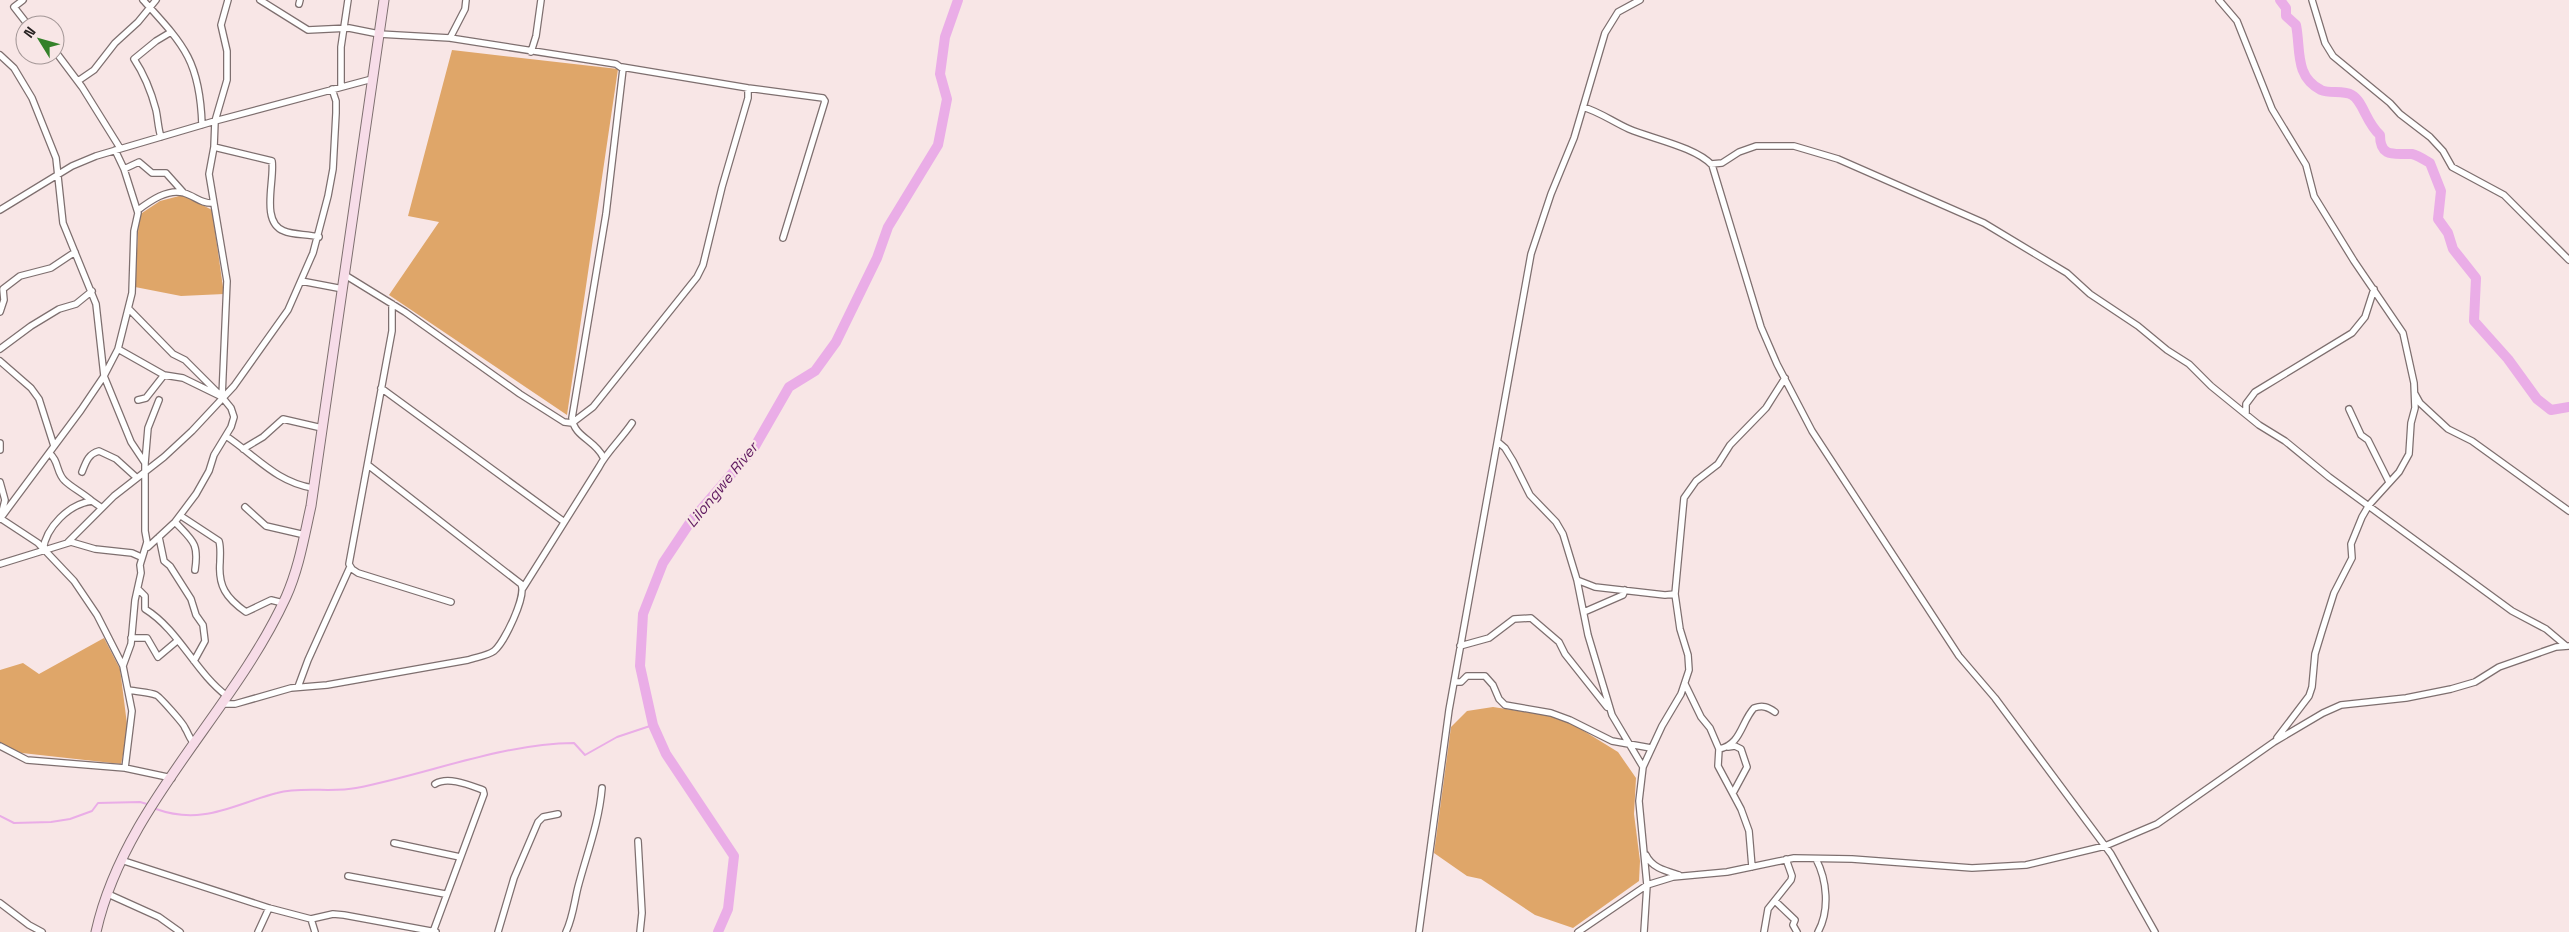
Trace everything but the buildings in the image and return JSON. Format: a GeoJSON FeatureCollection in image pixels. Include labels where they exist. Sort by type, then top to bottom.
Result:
{"type":"FeatureCollection","features":[{"type":"Feature","properties":{"kind":"main road"},"geometry":{"type":"LineString","coordinates":[[98,931],[108,894],[121,860],[172,778],[255,656],[283,603],[295,572],[305,535],[313,488],[384,0]]}},
{"type":"Feature","properties":{"kind":"street"},"geometry":{"type":"LineString","coordinates":[[22,0],[14,7],[22,15]]}},
{"type":"Feature","properties":{"kind":"street"},"geometry":{"type":"LineString","coordinates":[[143,0],[171,32],[189,57],[197,76],[201,96],[202,124]]}},
{"type":"Feature","properties":{"kind":"street"},"geometry":{"type":"LineString","coordinates":[[78,82],[94,70],[116,42],[156,0]]}},
{"type":"Feature","properties":{"kind":"street"},"geometry":{"type":"LineString","coordinates":[[222,397],[227,280],[209,174],[214,147],[215,121],[227,80],[228,51],[221,25],[228,0]]}},
{"type":"Feature","properties":{"kind":"street"},"geometry":{"type":"LineString","coordinates":[[260,0],[303,29],[344,28],[379,34],[450,38],[620,66],[628,70],[748,88],[819,95],[825,101],[783,238]]}},
{"type":"Feature","properties":{"kind":"street"},"geometry":{"type":"LineString","coordinates":[[341,86],[340,63],[348,0]]}},
{"type":"Feature","properties":{"kind":"street"},"geometry":{"type":"LineString","coordinates":[[450,38],[465,9],[466,0]]}},
{"type":"Feature","properties":{"kind":"street"},"geometry":{"type":"LineString","coordinates":[[531,52],[536,36],[541,0]]}},
{"type":"Feature","properties":{"kind":"street"},"geometry":{"type":"LineString","coordinates":[[1419,932],[1460,646],[1536,237],[1574,138],[1609,23],[1618,12],[1640,0]]}},
{"type":"Feature","properties":{"kind":"street"},"geometry":{"type":"LineString","coordinates":[[2219,0],[2237,21],[2272,110],[2306,165],[2314,196],[2406,340],[2414,392],[2415,408],[2411,423],[2409,454],[2405,463],[2369,505],[2351,544],[2352,558],[2334,592],[2315,654],[2312,687],[2309,696],[2274,742]]}},
{"type":"Feature","properties":{"kind":"street"},"geometry":{"type":"LineString","coordinates":[[2312,0],[2325,43],[2333,56],[2430,137],[2443,151],[2452,167],[2504,195],[2569,260]]}},
{"type":"Feature","properties":{"kind":"street"},"geometry":{"type":"LineString","coordinates":[[161,137],[156,125],[156,109],[143,70],[134,59],[156,41],[171,32]]}},
{"type":"Feature","properties":{"kind":"street"},"geometry":{"type":"LineString","coordinates":[[0,55],[21,78],[35,105],[56,158],[64,223],[92,291],[104,376],[131,442],[145,463]]}},
{"type":"Feature","properties":{"kind":"street"},"geometry":{"type":"LineString","coordinates":[[0,518],[104,376],[118,350],[132,293],[134,231],[138,210],[118,149],[78,82],[65,64]]}},
{"type":"Feature","properties":{"kind":"street"},"geometry":{"type":"LineString","coordinates":[[602,457],[597,448],[576,430],[572,423],[583,345],[595,289],[599,250],[606,214],[624,72],[620,66]]}},
{"type":"Feature","properties":{"kind":"street"},"geometry":{"type":"LineString","coordinates":[[0,210],[79,163],[118,149],[202,124],[372,79]]}},
{"type":"Feature","properties":{"kind":"street"},"geometry":{"type":"LineString","coordinates":[[345,275],[392,304],[520,394],[564,422],[572,423],[593,407],[697,277],[703,266],[722,187],[748,98],[748,88]]}},
{"type":"Feature","properties":{"kind":"street"},"geometry":{"type":"LineString","coordinates":[[0,564],[68,542],[102,508],[183,440],[234,386],[283,318],[301,281],[319,236],[333,169],[336,101],[332,89]]}},
{"type":"Feature","properties":{"kind":"street"},"geometry":{"type":"LineString","coordinates":[[1583,107],[1629,128],[1698,155],[1711,164],[1761,326],[1812,432],[1959,656],[1995,698],[2105,846],[2135,893],[2155,932]]}},
{"type":"Feature","properties":{"kind":"street"},"geometry":{"type":"LineString","coordinates":[[1711,164],[1722,163],[1739,152],[1756,146],[1794,146],[1838,159],[1962,213],[2066,273],[2090,294],[2138,326],[2167,350],[2190,364],[2211,386],[2246,414],[2285,441],[2512,611],[2553,634],[2567,646]]}},
{"type":"Feature","properties":{"kind":"street"},"geometry":{"type":"LineString","coordinates":[[214,147],[272,161],[274,171],[270,207],[274,222],[282,231],[319,236]]}},
{"type":"Feature","properties":{"kind":"street"},"geometry":{"type":"LineString","coordinates":[[124,169],[139,162],[152,173],[166,173],[183,192],[198,201],[213,203]]}},
{"type":"Feature","properties":{"kind":"street"},"geometry":{"type":"LineString","coordinates":[[138,210],[157,196],[183,192]]}},
{"type":"Feature","properties":{"kind":"street"},"geometry":{"type":"LineString","coordinates":[[0,312],[4,300],[3,289],[20,276],[51,268],[75,252]]}},
{"type":"Feature","properties":{"kind":"street"},"geometry":{"type":"LineString","coordinates":[[301,281],[343,289]]}},
{"type":"Feature","properties":{"kind":"street"},"geometry":{"type":"LineString","coordinates":[[2246,414],[2246,404],[2254,392],[2299,366],[2356,328],[2365,317],[2374,289]]}},
{"type":"Feature","properties":{"kind":"street"},"geometry":{"type":"LineString","coordinates":[[0,349],[31,326],[59,309],[76,304],[92,291]]}},
{"type":"Feature","properties":{"kind":"street"},"geometry":{"type":"LineString","coordinates":[[298,687],[308,660],[350,567],[392,331],[392,304]]}},
{"type":"Feature","properties":{"kind":"street"},"geometry":{"type":"LineString","coordinates":[[123,666],[131,638],[141,557],[146,549],[175,522],[200,488],[214,455],[226,436],[234,417],[231,408],[222,397],[185,360],[173,354],[129,309]]}},
{"type":"Feature","properties":{"kind":"street"},"geometry":{"type":"LineString","coordinates":[[118,350],[164,375],[183,378],[222,397]]}},
{"type":"Feature","properties":{"kind":"street"},"geometry":{"type":"LineString","coordinates":[[0,361],[31,388],[39,399],[54,446]]}},
{"type":"Feature","properties":{"kind":"street"},"geometry":{"type":"LineString","coordinates":[[138,400],[146,398],[164,375]]}},
{"type":"Feature","properties":{"kind":"street"},"geometry":{"type":"LineString","coordinates":[[1644,932],[1647,884],[1639,801],[1643,767],[1685,684],[1689,670],[1688,656],[1680,629],[1675,594],[1684,498],[1696,481],[1718,464],[1730,445],[1766,408],[1785,378]]}},
{"type":"Feature","properties":{"kind":"street"},"geometry":{"type":"LineString","coordinates":[[381,388],[563,521]]}},
{"type":"Feature","properties":{"kind":"street"},"geometry":{"type":"LineString","coordinates":[[2414,392],[2420,403],[2448,429],[2472,441],[2569,511]]}},
{"type":"Feature","properties":{"kind":"street"},"geometry":{"type":"LineString","coordinates":[[146,549],[144,493],[148,428],[159,400]]}},
{"type":"Feature","properties":{"kind":"street"},"geometry":{"type":"LineString","coordinates":[[2349,409],[2361,435],[2368,440],[2389,482]]}},
{"type":"Feature","properties":{"kind":"street"},"geometry":{"type":"LineString","coordinates":[[243,448],[264,437],[283,419],[322,428]]}},
{"type":"Feature","properties":{"kind":"street"},"geometry":{"type":"LineString","coordinates":[[222,704],[235,704],[298,687],[345,682],[468,660],[489,654],[505,636],[517,610],[523,588],[544,558],[563,521],[599,467],[602,457],[615,448],[632,423]]}},
{"type":"Feature","properties":{"kind":"street"},"geometry":{"type":"LineString","coordinates":[[226,436],[280,477],[292,483],[313,488]]}},
{"type":"Feature","properties":{"kind":"street"},"geometry":{"type":"LineString","coordinates":[[1498,442],[1505,448],[1513,461],[1530,495],[1560,527],[1577,580],[1612,715]]}},
{"type":"Feature","properties":{"kind":"street"},"geometry":{"type":"LineString","coordinates":[[0,443],[0,450]]}},
{"type":"Feature","properties":{"kind":"street"},"geometry":{"type":"LineString","coordinates":[[82,472],[92,453],[98,451],[116,459],[137,478]]}},
{"type":"Feature","properties":{"kind":"street"},"geometry":{"type":"LineString","coordinates":[[49,453],[56,459],[65,481],[81,490],[102,508]]}},
{"type":"Feature","properties":{"kind":"street"},"geometry":{"type":"LineString","coordinates":[[368,465],[513,576],[523,588]]}},
{"type":"Feature","properties":{"kind":"street"},"geometry":{"type":"LineString","coordinates":[[0,482],[5,500],[0,518]]}},
{"type":"Feature","properties":{"kind":"street"},"geometry":{"type":"LineString","coordinates":[[43,550],[48,535],[60,519],[74,506],[92,501]]}},
{"type":"Feature","properties":{"kind":"street"},"geometry":{"type":"LineString","coordinates":[[245,507],[266,526],[305,535]]}},
{"type":"Feature","properties":{"kind":"street"},"geometry":{"type":"LineString","coordinates":[[180,516],[219,542],[220,583],[222,591],[234,604],[246,612],[270,600],[283,603]]}},
{"type":"Feature","properties":{"kind":"street"},"geometry":{"type":"LineString","coordinates":[[0,518],[38,543],[74,581],[97,614],[123,666],[129,690],[132,728],[125,768]]}},
{"type":"Feature","properties":{"kind":"street"},"geometry":{"type":"LineString","coordinates":[[175,522],[193,541],[198,552],[196,570]]}},
{"type":"Feature","properties":{"kind":"street"},"geometry":{"type":"LineString","coordinates":[[159,537],[164,562],[170,566],[191,599],[196,615],[203,625],[205,641],[194,661]]}},
{"type":"Feature","properties":{"kind":"street"},"geometry":{"type":"LineString","coordinates":[[68,542],[141,557]]}},
{"type":"Feature","properties":{"kind":"street"},"geometry":{"type":"LineString","coordinates":[[350,567],[358,572],[451,602]]}},
{"type":"Feature","properties":{"kind":"street"},"geometry":{"type":"LineString","coordinates":[[1577,580],[1595,587],[1665,595],[1675,594]]}},
{"type":"Feature","properties":{"kind":"street"},"geometry":{"type":"LineString","coordinates":[[138,589],[145,596],[145,609],[158,617],[212,683],[227,696]]}},
{"type":"Feature","properties":{"kind":"street"},"geometry":{"type":"LineString","coordinates":[[1584,612],[1622,595],[1625,590]]}},
{"type":"Feature","properties":{"kind":"street"},"geometry":{"type":"LineString","coordinates":[[1460,646],[1489,638],[1514,619],[1531,618],[1559,642],[1565,654],[1585,677],[1612,715],[1643,767]]}},
{"type":"Feature","properties":{"kind":"street"},"geometry":{"type":"LineString","coordinates":[[131,638],[147,638],[158,657],[177,641]]}},
{"type":"Feature","properties":{"kind":"street"},"geometry":{"type":"LineString","coordinates":[[1578,932],[1647,884],[1664,878],[1727,872],[1786,860],[1852,859],[1972,868],[2026,865],[2105,846],[2157,824],[2274,742],[2323,713],[2341,705],[2406,698],[2451,689],[2475,682],[2499,667],[2567,646]]}},
{"type":"Feature","properties":{"kind":"street"},"geometry":{"type":"LineString","coordinates":[[1455,682],[1461,682],[1467,676],[1485,676],[1493,685],[1499,699],[1505,705],[1551,713],[1570,720],[1612,741],[1651,748]]}},
{"type":"Feature","properties":{"kind":"street"},"geometry":{"type":"LineString","coordinates":[[1685,684],[1719,749],[1718,766],[1733,793],[1749,831],[1752,867]]}},
{"type":"Feature","properties":{"kind":"street"},"geometry":{"type":"LineString","coordinates":[[129,690],[154,694],[160,697],[173,716],[185,727],[189,738],[195,744]]}},
{"type":"Feature","properties":{"kind":"street"},"geometry":{"type":"LineString","coordinates":[[1726,748],[1739,736],[1754,708],[1760,706],[1768,707],[1775,712]]}},
{"type":"Feature","properties":{"kind":"street"},"geometry":{"type":"LineString","coordinates":[[0,746],[26,760],[125,768],[172,778]]}},
{"type":"Feature","properties":{"kind":"street"},"geometry":{"type":"LineString","coordinates":[[1719,749],[1735,746],[1741,749],[1747,767],[1733,793]]}},
{"type":"Feature","properties":{"kind":"street"},"geometry":{"type":"LineString","coordinates":[[121,860],[269,908],[311,919],[333,914],[344,915],[434,932],[445,894],[484,792],[446,780],[435,784]]}},
{"type":"Feature","properties":{"kind":"street"},"geometry":{"type":"LineString","coordinates":[[566,932],[573,916],[577,888],[598,822],[602,788]]}},
{"type":"Feature","properties":{"kind":"street"},"geometry":{"type":"LineString","coordinates":[[498,932],[517,872],[538,822],[543,818],[558,814]]}},
{"type":"Feature","properties":{"kind":"street"},"geometry":{"type":"LineString","coordinates":[[638,841],[642,912],[640,932]]}},
{"type":"Feature","properties":{"kind":"street"},"geometry":{"type":"LineString","coordinates":[[394,843],[460,857]]}},
{"type":"Feature","properties":{"kind":"street"},"geometry":{"type":"LineString","coordinates":[[1645,853],[1649,861],[1662,870],[1683,876]]}},
{"type":"Feature","properties":{"kind":"street"},"geometry":{"type":"LineString","coordinates":[[1816,859],[1822,870],[1826,899],[1824,917],[1818,932]]}},
{"type":"Feature","properties":{"kind":"street"},"geometry":{"type":"LineString","coordinates":[[1764,932],[1768,910],[1791,880],[1792,876],[1786,860]]}},
{"type":"Feature","properties":{"kind":"street"},"geometry":{"type":"LineString","coordinates":[[348,876],[445,894]]}},
{"type":"Feature","properties":{"kind":"street"},"geometry":{"type":"LineString","coordinates":[[108,894],[159,917],[180,932]]}},
{"type":"Feature","properties":{"kind":"street"},"geometry":{"type":"LineString","coordinates":[[1775,901],[1794,920],[1793,925],[1797,932]]}},
{"type":"Feature","properties":{"kind":"street"},"geometry":{"type":"LineString","coordinates":[[0,903],[29,925],[42,932]]}},
{"type":"Feature","properties":{"kind":"street"},"geometry":{"type":"LineString","coordinates":[[258,932],[269,908]]}},
{"type":"Feature","properties":{"kind":"street"},"geometry":{"type":"LineString","coordinates":[[311,919],[315,932]]}},
{"type":"Feature","properties":{"kind":"street"},"geometry":{"type":"LineString","coordinates":[[2149,932],[2150,924]]}},
{"type":"Feature","properties":{"kind":"shaded area"},"geometry":{"type":"Polygon","coordinates":[[[452,50],[618,69],[567,415],[389,295],[439,222],[408,216],[452,50]]]}},
{"type":"Feature","properties":{"kind":"shaded area"},"geometry":{"type":"Polygon","coordinates":[[[183,195],[212,210],[224,294],[181,296],[135,287],[139,215],[160,201],[183,195]]]}},
{"type":"Feature","properties":{"kind":"shaded area"},"geometry":{"type":"Polygon","coordinates":[[[104,638],[120,669],[128,732],[121,764],[13,752],[0,742],[0,670],[23,663],[39,674],[104,638]]]}},
{"type":"Feature","properties":{"kind":"shaded area"},"geometry":{"type":"Polygon","coordinates":[[[1493,707],[1551,716],[1571,723],[1618,752],[1636,778],[1634,814],[1640,861],[1639,881],[1573,928],[1535,915],[1481,879],[1467,876],[1434,853],[1451,727],[1467,711],[1493,707]]]}},
{"type":"Feature","properties":{"kind":"waterway","name":"Lilongwe River"},"geometry":{"type":"LineString","coordinates":[[718,932],[728,909],[734,856],[666,754],[653,725],[640,666],[643,614],[663,563],[691,521],[754,448],[789,387],[815,371],[836,342],[877,258],[888,227],[938,145],[947,99],[940,74],[945,37],[958,0]]}},
{"type":"Feature","properties":{"kind":"waterway"},"geometry":{"type":"LineString","coordinates":[[2280,0],[2286,8],[2286,16],[2296,25],[2300,61],[2306,77],[2312,84],[2321,90],[2345,93],[2356,98],[2371,125],[2380,135],[2381,143],[2386,151],[2395,154],[2412,154],[2430,163],[2441,191],[2438,219],[2448,233],[2453,249],[2476,278],[2474,321],[2508,359],[2537,399],[2551,410],[2569,407]]}},
{"type":"Feature","properties":{"kind":"waterway"},"geometry":{"type":"LineString","coordinates":[[156,809],[173,814],[204,814],[287,791],[356,788],[519,748],[574,743],[585,755],[617,737],[653,725]]}},
{"type":"Feature","properties":{"kind":"waterway"},"geometry":{"type":"LineString","coordinates":[[0,816],[14,823],[51,822],[70,819],[92,811],[98,803],[140,802],[147,804]]}}]}
